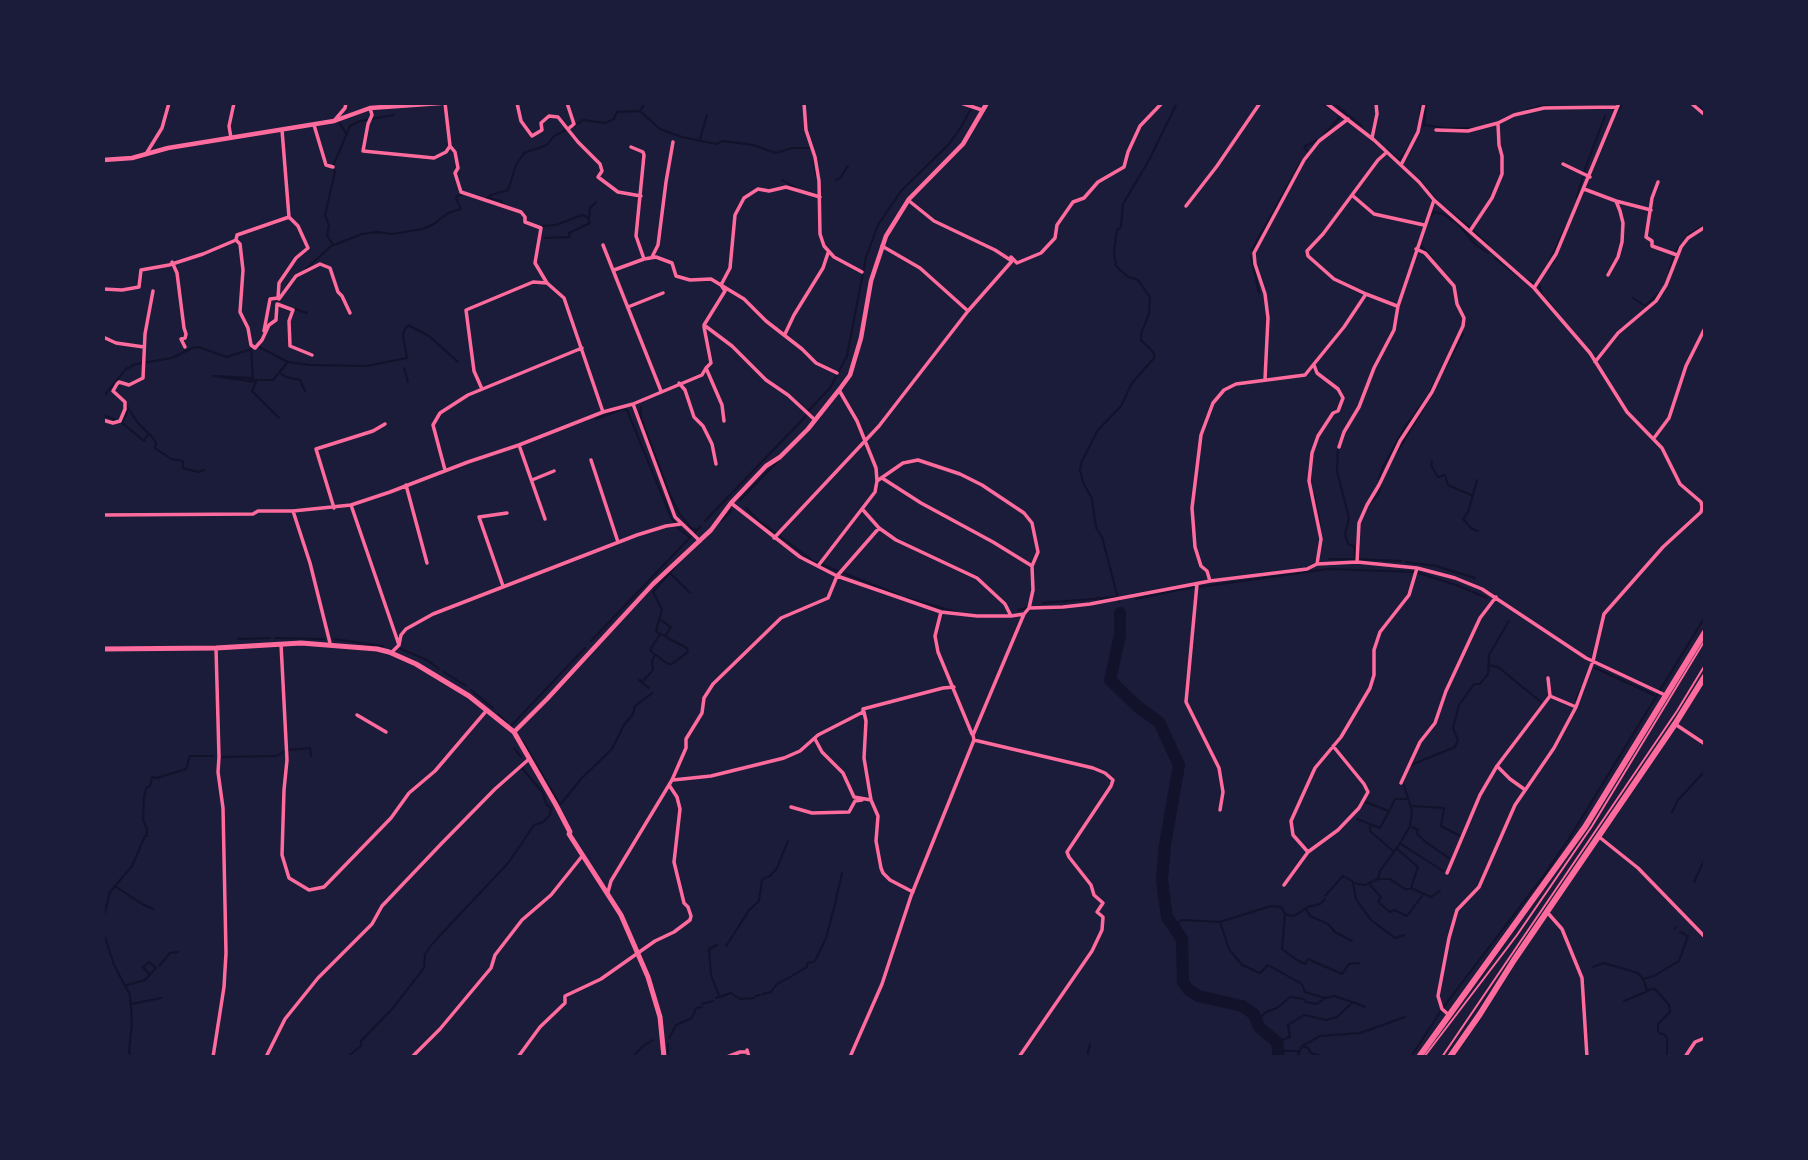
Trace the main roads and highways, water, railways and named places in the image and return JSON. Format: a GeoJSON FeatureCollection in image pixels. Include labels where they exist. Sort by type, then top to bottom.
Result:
{"type":"FeatureCollection","features":[{"type":"Feature","properties":{"kind":"highway"},"geometry":{"type":"LineString","coordinates":[[1419,1057],[1585,827],[1705,632]]}},
{"type":"Feature","properties":{"kind":"highway"},"geometry":{"type":"LineString","coordinates":[[1450,1057],[1705,676]]}},
{"type":"Feature","properties":{"kind":"main road"},"geometry":{"type":"LineString","coordinates":[[103,649],[330,643],[391,653],[435,675],[487,710],[514,732],[569,834],[621,915],[648,977],[660,1017],[664,1057]]}},
{"type":"Feature","properties":{"kind":"waterway"},"geometry":{"type":"LineString","coordinates":[[574,126],[583,120],[605,123],[614,119],[617,112],[640,111],[645,103]]}},
{"type":"Feature","properties":{"kind":"waterway"},"geometry":{"type":"LineString","coordinates":[[808,411],[830,388],[847,356],[866,257],[878,225],[901,191],[949,144],[974,103]]}},
{"type":"Feature","properties":{"kind":"waterway"},"geometry":{"type":"LineString","coordinates":[[1119,602],[1102,537],[1096,528],[1092,499],[1080,470],[1098,430],[1121,406],[1132,383],[1154,358],[1154,353],[1141,340],[1149,314],[1150,297],[1138,280],[1128,277],[1116,266],[1114,251],[1117,230],[1121,227],[1123,204],[1149,160],[1177,103]]}},
{"type":"Feature","properties":{"kind":"waterway"},"geometry":{"type":"LineString","coordinates":[[1321,103],[1329,108]]}},
{"type":"Feature","properties":{"kind":"waterway"},"geometry":{"type":"LineString","coordinates":[[1333,103],[1362,126]]}},
{"type":"Feature","properties":{"kind":"waterway"},"geometry":{"type":"LineString","coordinates":[[1420,116],[1421,103]]}},
{"type":"Feature","properties":{"kind":"waterway"},"geometry":{"type":"LineString","coordinates":[[1424,126],[1426,103]]}},
{"type":"Feature","properties":{"kind":"waterway"},"geometry":{"type":"LineString","coordinates":[[1527,110],[1556,103]]}},
{"type":"Feature","properties":{"kind":"waterway"},"geometry":{"type":"LineString","coordinates":[[1564,103],[1612,103]]}},
{"type":"Feature","properties":{"kind":"waterway"},"geometry":{"type":"LineString","coordinates":[[1616,114],[1623,103]]}},
{"type":"Feature","properties":{"kind":"waterway"},"geometry":{"type":"LineString","coordinates":[[1695,103],[1705,112]]}},
{"type":"Feature","properties":{"kind":"waterway"},"geometry":{"type":"LineString","coordinates":[[641,112],[660,129],[682,137],[716,144],[723,141],[753,145],[776,153],[792,148],[811,148]]}},
{"type":"Feature","properties":{"kind":"waterway"},"geometry":{"type":"LineString","coordinates":[[333,245],[327,235],[329,226],[325,215],[335,172],[333,166],[350,126],[360,121],[394,115]]}},
{"type":"Feature","properties":{"kind":"waterway"},"geometry":{"type":"LineString","coordinates":[[700,139],[707,115]]}},
{"type":"Feature","properties":{"kind":"waterway"},"geometry":{"type":"LineString","coordinates":[[1324,135],[1341,116]]}},
{"type":"Feature","properties":{"kind":"waterway"},"geometry":{"type":"LineString","coordinates":[[1584,172],[1605,116]]}},
{"type":"Feature","properties":{"kind":"waterway"},"geometry":{"type":"LineString","coordinates":[[339,122],[347,135]]}},
{"type":"Feature","properties":{"kind":"waterway"},"geometry":{"type":"LineString","coordinates":[[1425,125],[1472,128]]}},
{"type":"Feature","properties":{"kind":"waterway"},"geometry":{"type":"LineString","coordinates":[[487,198],[508,190],[516,165],[524,153],[547,145],[554,136],[566,130]]}},
{"type":"Feature","properties":{"kind":"waterway"},"geometry":{"type":"LineString","coordinates":[[1308,152],[1304,147],[1319,139]]}},
{"type":"Feature","properties":{"kind":"waterway"},"geometry":{"type":"LineString","coordinates":[[1386,149],[1399,160],[1407,150]]}},
{"type":"Feature","properties":{"kind":"waterway"},"geometry":{"type":"LineString","coordinates":[[814,160],[816,175]]}},
{"type":"Feature","properties":{"kind":"waterway"},"geometry":{"type":"LineString","coordinates":[[1252,250],[1302,160]]}},
{"type":"Feature","properties":{"kind":"waterway"},"geometry":{"type":"LineString","coordinates":[[836,180],[848,166]]}},
{"type":"Feature","properties":{"kind":"waterway"},"geometry":{"type":"LineString","coordinates":[[1577,197],[1583,176]]}},
{"type":"Feature","properties":{"kind":"waterway"},"geometry":{"type":"LineString","coordinates":[[782,180],[796,188]]}},
{"type":"Feature","properties":{"kind":"waterway"},"geometry":{"type":"LineString","coordinates":[[1419,180],[1438,202]]}},
{"type":"Feature","properties":{"kind":"waterway"},"geometry":{"type":"LineString","coordinates":[[306,269],[331,246],[362,234],[392,234],[423,229],[434,224],[448,213],[461,209],[456,198],[463,194]]}},
{"type":"Feature","properties":{"kind":"waterway"},"geometry":{"type":"LineString","coordinates":[[489,198],[502,203]]}},
{"type":"Feature","properties":{"kind":"waterway"},"geometry":{"type":"LineString","coordinates":[[589,219],[590,208],[596,202]]}},
{"type":"Feature","properties":{"kind":"waterway"},"geometry":{"type":"LineString","coordinates":[[1445,208],[1469,227]]}},
{"type":"Feature","properties":{"kind":"waterway"},"geometry":{"type":"LineString","coordinates":[[1430,217],[1434,212],[1443,214],[1458,224],[1476,245],[1488,253]]}},
{"type":"Feature","properties":{"kind":"waterway"},"geometry":{"type":"LineString","coordinates":[[542,226],[556,225],[582,215],[587,217],[590,223],[569,233],[570,237],[545,238]]}},
{"type":"Feature","properties":{"kind":"waterway"},"geometry":{"type":"LineString","coordinates":[[1675,252],[1689,234],[1705,225]]}},
{"type":"Feature","properties":{"kind":"waterway"},"geometry":{"type":"LineString","coordinates":[[1549,262],[1566,226]]}},
{"type":"Feature","properties":{"kind":"waterway"},"geometry":{"type":"LineString","coordinates":[[1473,231],[1488,245]]}},
{"type":"Feature","properties":{"kind":"waterway"},"geometry":{"type":"LineString","coordinates":[[1420,245],[1432,258]]}},
{"type":"Feature","properties":{"kind":"waterway"},"geometry":{"type":"LineString","coordinates":[[1251,256],[1259,293]]}},
{"type":"Feature","properties":{"kind":"waterway"},"geometry":{"type":"LineString","coordinates":[[1669,273],[1673,257]]}},
{"type":"Feature","properties":{"kind":"waterway"},"geometry":{"type":"LineString","coordinates":[[1495,258],[1519,277]]}},
{"type":"Feature","properties":{"kind":"waterway"},"geometry":{"type":"LineString","coordinates":[[1543,276],[1554,261]]}},
{"type":"Feature","properties":{"kind":"waterway"},"geometry":{"type":"LineString","coordinates":[[1527,280],[1533,283]]}},
{"type":"Feature","properties":{"kind":"waterway"},"geometry":{"type":"LineString","coordinates":[[1539,284],[1542,295]]}},
{"type":"Feature","properties":{"kind":"waterway"},"geometry":{"type":"LineString","coordinates":[[1633,298],[1645,306],[1659,293]]}},
{"type":"Feature","properties":{"kind":"waterway"},"geometry":{"type":"LineString","coordinates":[[1546,299],[1556,311]]}},
{"type":"Feature","properties":{"kind":"waterway"},"geometry":{"type":"LineString","coordinates":[[295,309],[307,313]]}},
{"type":"Feature","properties":{"kind":"waterway"},"geometry":{"type":"LineString","coordinates":[[260,344],[259,347],[288,362],[366,366],[407,358],[403,336],[408,325],[429,336],[458,362]]}},
{"type":"Feature","properties":{"kind":"waterway"},"geometry":{"type":"LineString","coordinates":[[1444,370],[1463,334]]}},
{"type":"Feature","properties":{"kind":"waterway"},"geometry":{"type":"LineString","coordinates":[[103,397],[126,369],[136,364],[172,358],[198,347],[227,357],[255,348]]}},
{"type":"Feature","properties":{"kind":"waterway"},"geometry":{"type":"LineString","coordinates":[[251,347],[253,378],[213,376],[256,382],[252,391],[279,418]]}},
{"type":"Feature","properties":{"kind":"waterway"},"geometry":{"type":"LineString","coordinates":[[250,380],[273,380],[287,363]]}},
{"type":"Feature","properties":{"kind":"waterway"},"geometry":{"type":"LineString","coordinates":[[404,368],[408,382]]}},
{"type":"Feature","properties":{"kind":"waterway"},"geometry":{"type":"LineString","coordinates":[[281,374],[300,380],[305,391]]}},
{"type":"Feature","properties":{"kind":"waterway"},"geometry":{"type":"LineString","coordinates":[[1430,392],[1435,381]]}},
{"type":"Feature","properties":{"kind":"waterway"},"geometry":{"type":"LineString","coordinates":[[1397,452],[1434,391]]}},
{"type":"Feature","properties":{"kind":"waterway"},"geometry":{"type":"LineString","coordinates":[[1379,479],[1405,427],[1427,397]]}},
{"type":"Feature","properties":{"kind":"waterway"},"geometry":{"type":"LineString","coordinates":[[126,405],[152,437],[156,443],[155,448],[171,459],[183,461],[183,468],[198,472],[204,470]]}},
{"type":"Feature","properties":{"kind":"waterway"},"geometry":{"type":"LineString","coordinates":[[641,407],[640,415],[669,493],[679,513],[691,528],[696,530]]}},
{"type":"Feature","properties":{"kind":"waterway"},"geometry":{"type":"LineString","coordinates":[[596,419],[627,410],[671,517],[677,527],[689,537]]}},
{"type":"Feature","properties":{"kind":"waterway"},"geometry":{"type":"LineString","coordinates":[[127,412],[122,423],[144,441],[148,434]]}},
{"type":"Feature","properties":{"kind":"waterway"},"geometry":{"type":"LineString","coordinates":[[103,415],[116,420]]}},
{"type":"Feature","properties":{"kind":"waterway"},"geometry":{"type":"LineString","coordinates":[[705,521],[807,415]]}},
{"type":"Feature","properties":{"kind":"waterway"},"geometry":{"type":"LineString","coordinates":[[1329,559],[1355,559],[1354,546],[1348,544],[1345,534],[1349,518],[1337,471],[1338,448]]}},
{"type":"Feature","properties":{"kind":"waterway"},"geometry":{"type":"LineString","coordinates":[[740,500],[779,460]]}},
{"type":"Feature","properties":{"kind":"waterway"},"geometry":{"type":"LineString","coordinates":[[1431,466],[1432,461]]}},
{"type":"Feature","properties":{"kind":"waterway"},"geometry":{"type":"LineString","coordinates":[[1432,467],[1438,477],[1445,475],[1448,485],[1471,495]]}},
{"type":"Feature","properties":{"kind":"waterway"},"geometry":{"type":"LineString","coordinates":[[1477,480],[1468,512],[1463,519],[1472,529],[1478,531]]}},
{"type":"Feature","properties":{"kind":"waterway"},"geometry":{"type":"LineString","coordinates":[[1369,504],[1378,495],[1381,485]]}},
{"type":"Feature","properties":{"kind":"waterway"},"geometry":{"type":"LineString","coordinates":[[1314,495],[1320,524]]}},
{"type":"Feature","properties":{"kind":"waterway"},"geometry":{"type":"LineString","coordinates":[[746,508],[759,521],[813,561],[899,595]]}},
{"type":"Feature","properties":{"kind":"waterway"},"geometry":{"type":"LineString","coordinates":[[721,521],[731,511]]}},
{"type":"Feature","properties":{"kind":"waterway"},"geometry":{"type":"LineString","coordinates":[[591,641],[701,526]]}},
{"type":"Feature","properties":{"kind":"waterway"},"geometry":{"type":"LineString","coordinates":[[1359,559],[1401,561]]}},
{"type":"Feature","properties":{"kind":"waterway"},"geometry":{"type":"LineString","coordinates":[[1406,562],[1436,566],[1475,578]]}},
{"type":"Feature","properties":{"kind":"waterway"},"geometry":{"type":"LineString","coordinates":[[660,634],[656,631],[662,609],[653,592],[675,567]]}},
{"type":"Feature","properties":{"kind":"waterway"},"geometry":{"type":"LineString","coordinates":[[1136,599],[1178,590],[1328,569],[1416,572],[1459,586]]}},
{"type":"Feature","properties":{"kind":"waterway"},"geometry":{"type":"LineString","coordinates":[[670,573],[690,593]]}},
{"type":"Feature","properties":{"kind":"waterway"},"geometry":{"type":"LineString","coordinates":[[1459,586],[1487,598]]}},
{"type":"Feature","properties":{"kind":"waterway"},"geometry":{"type":"LineString","coordinates":[[1043,603],[1115,597]]}},
{"type":"Feature","properties":{"kind":"waterway"},"geometry":{"type":"LineString","coordinates":[[907,598],[956,612]]}},
{"type":"Feature","properties":{"kind":"waterway"},"geometry":{"type":"LineString","coordinates":[[1018,610],[1027,608]]}},
{"type":"Feature","properties":{"kind":"waterway"},"geometry":{"type":"LineString","coordinates":[[1120,613],[1120,635],[1110,680],[1138,707],[1159,722],[1179,765],[1162,879]]}},
{"type":"Feature","properties":{"kind":"waterway"},"geometry":{"type":"LineString","coordinates":[[1411,1057],[1442,1009],[1570,837],[1705,617]]}},
{"type":"Feature","properties":{"kind":"waterway"},"geometry":{"type":"LineString","coordinates":[[649,688],[639,680],[643,681],[653,670],[652,661],[655,655],[650,650],[660,634],[665,636],[671,627],[660,620]]}},
{"type":"Feature","properties":{"kind":"waterway"},"geometry":{"type":"LineString","coordinates":[[1411,765],[1455,747],[1458,741],[1453,728],[1459,705],[1474,684],[1480,684],[1488,674],[1489,655],[1509,621]]}},
{"type":"Feature","properties":{"kind":"waterway"},"geometry":{"type":"LineString","coordinates":[[656,655],[672,664],[688,652],[687,648],[666,637]]}},
{"type":"Feature","properties":{"kind":"waterway"},"geometry":{"type":"LineString","coordinates":[[238,639],[270,638]]}},
{"type":"Feature","properties":{"kind":"waterway"},"geometry":{"type":"LineString","coordinates":[[275,638],[324,639]]}},
{"type":"Feature","properties":{"kind":"waterway"},"geometry":{"type":"LineString","coordinates":[[334,639],[383,646]]}},
{"type":"Feature","properties":{"kind":"waterway"},"geometry":{"type":"LineString","coordinates":[[511,726],[585,648]]}},
{"type":"Feature","properties":{"kind":"waterway"},"geometry":{"type":"LineString","coordinates":[[401,649],[427,660],[439,669]]}},
{"type":"Feature","properties":{"kind":"waterway"},"geometry":{"type":"LineString","coordinates":[[1489,665],[1498,667],[1541,702]]}},
{"type":"Feature","properties":{"kind":"waterway"},"geometry":{"type":"LineString","coordinates":[[1595,668],[1654,695]]}},
{"type":"Feature","properties":{"kind":"waterway"},"geometry":{"type":"LineString","coordinates":[[444,672],[466,686]]}},
{"type":"Feature","properties":{"kind":"waterway"},"geometry":{"type":"LineString","coordinates":[[1576,700],[1581,689]]}},
{"type":"Feature","properties":{"kind":"waterway"},"geometry":{"type":"LineString","coordinates":[[471,690],[493,708]]}},
{"type":"Feature","properties":{"kind":"waterway"},"geometry":{"type":"LineString","coordinates":[[522,740],[560,805],[581,779],[612,749],[635,706],[652,693]]}},
{"type":"Feature","properties":{"kind":"waterway"},"geometry":{"type":"LineString","coordinates":[[498,714],[507,723]]}},
{"type":"Feature","properties":{"kind":"waterway"},"geometry":{"type":"LineString","coordinates":[[222,757],[277,756],[287,750],[310,748],[311,756]]}},
{"type":"Feature","properties":{"kind":"waterway"},"geometry":{"type":"LineString","coordinates":[[514,748],[521,757]]}},
{"type":"Feature","properties":{"kind":"waterway"},"geometry":{"type":"LineString","coordinates":[[147,836],[143,820],[144,799],[152,777],[157,778],[186,769],[190,756],[213,756]]}},
{"type":"Feature","properties":{"kind":"waterway"},"geometry":{"type":"LineString","coordinates":[[347,1057],[361,1046],[361,1041],[393,1008],[424,968],[425,954],[432,944],[509,862],[534,825],[543,822],[550,815],[551,808],[546,804],[543,793],[522,768]]}},
{"type":"Feature","properties":{"kind":"waterway"},"geometry":{"type":"LineString","coordinates":[[1672,812],[1678,800],[1705,771]]}},
{"type":"Feature","properties":{"kind":"waterway"},"geometry":{"type":"LineString","coordinates":[[1402,840],[1410,826],[1412,811],[1403,782]]}},
{"type":"Feature","properties":{"kind":"waterway"},"geometry":{"type":"LineString","coordinates":[[1365,802],[1389,811],[1395,799],[1408,799]]}},
{"type":"Feature","properties":{"kind":"waterway"},"geometry":{"type":"LineString","coordinates":[[1412,806],[1444,808],[1441,826],[1460,836]]}},
{"type":"Feature","properties":{"kind":"waterway"},"geometry":{"type":"LineString","coordinates":[[1357,819],[1380,828],[1389,811]]}},
{"type":"Feature","properties":{"kind":"waterway"},"geometry":{"type":"LineString","coordinates":[[1370,826],[1370,831],[1393,851]]}},
{"type":"Feature","properties":{"kind":"waterway"},"geometry":{"type":"LineString","coordinates":[[1412,827],[1418,830],[1417,834],[1427,843],[1449,858]]}},
{"type":"Feature","properties":{"kind":"waterway"},"geometry":{"type":"LineString","coordinates":[[103,920],[110,892],[132,866],[145,836]]}},
{"type":"Feature","properties":{"kind":"waterway"},"geometry":{"type":"LineString","coordinates":[[770,876],[777,868],[788,841]]}},
{"type":"Feature","properties":{"kind":"waterway"},"geometry":{"type":"LineString","coordinates":[[1325,896],[1343,876],[1357,884],[1365,885],[1378,879],[1380,871],[1401,842]]}},
{"type":"Feature","properties":{"kind":"waterway"},"geometry":{"type":"LineString","coordinates":[[1401,844],[1443,871]]}},
{"type":"Feature","properties":{"kind":"waterway"},"geometry":{"type":"LineString","coordinates":[[1397,849],[1418,867],[1411,888],[1431,897],[1440,891]]}},
{"type":"Feature","properties":{"kind":"waterway"},"geometry":{"type":"LineString","coordinates":[[1694,882],[1705,858]]}},
{"type":"Feature","properties":{"kind":"waterway"},"geometry":{"type":"LineString","coordinates":[[836,899],[842,873]]}},
{"type":"Feature","properties":{"kind":"waterway"},"geometry":{"type":"LineString","coordinates":[[759,900],[762,880],[769,876]]}},
{"type":"Feature","properties":{"kind":"waterway"},"geometry":{"type":"LineString","coordinates":[[1380,879],[1390,879],[1405,889],[1410,889]]}},
{"type":"Feature","properties":{"kind":"waterway"},"geometry":{"type":"LineString","coordinates":[[1162,881],[1167,917],[1182,939],[1183,982],[1198,996],[1242,1006],[1254,1014],[1259,1027],[1277,1042],[1279,1057]]}},
{"type":"Feature","properties":{"kind":"waterway"},"geometry":{"type":"LineString","coordinates":[[1353,883],[1356,899],[1371,920],[1395,938],[1404,935]]}},
{"type":"Feature","properties":{"kind":"waterway"},"geometry":{"type":"LineString","coordinates":[[1370,885],[1381,897],[1378,902],[1390,912],[1394,910],[1407,916],[1422,896]]}},
{"type":"Feature","properties":{"kind":"waterway"},"geometry":{"type":"LineString","coordinates":[[115,886],[153,909]]}},
{"type":"Feature","properties":{"kind":"waterway"},"geometry":{"type":"LineString","coordinates":[[1174,926],[1182,920],[1220,922],[1271,906],[1281,907],[1285,914],[1294,916],[1325,899]]}},
{"type":"Feature","properties":{"kind":"waterway"},"geometry":{"type":"LineString","coordinates":[[826,938],[836,900]]}},
{"type":"Feature","properties":{"kind":"waterway"},"geometry":{"type":"LineString","coordinates":[[748,911],[759,901]]}},
{"type":"Feature","properties":{"kind":"waterway"},"geometry":{"type":"LineString","coordinates":[[1306,909],[1310,916],[1328,924],[1335,932],[1352,941]]}},
{"type":"Feature","properties":{"kind":"waterway"},"geometry":{"type":"LineString","coordinates":[[726,946],[748,912]]}},
{"type":"Feature","properties":{"kind":"waterway"},"geometry":{"type":"LineString","coordinates":[[1285,914],[1282,949],[1297,960],[1305,964],[1308,959],[1342,974],[1349,964],[1359,963]]}},
{"type":"Feature","properties":{"kind":"waterway"},"geometry":{"type":"LineString","coordinates":[[1220,922],[1229,949],[1242,965],[1260,973],[1268,965],[1302,984],[1305,992],[1325,998]]}},
{"type":"Feature","properties":{"kind":"waterway"},"geometry":{"type":"LineString","coordinates":[[103,931],[114,965],[130,995],[131,1057]]}},
{"type":"Feature","properties":{"kind":"waterway"},"geometry":{"type":"LineString","coordinates":[[1667,1057],[1667,1038],[1658,1031],[1658,1024],[1670,1012],[1669,1005],[1655,989],[1647,990],[1643,979],[1654,976],[1679,961],[1688,936],[1680,932]]}},
{"type":"Feature","properties":{"kind":"waterway"},"geometry":{"type":"LineString","coordinates":[[815,961],[825,940]]}},
{"type":"Feature","properties":{"kind":"waterway"},"geometry":{"type":"LineString","coordinates":[[717,945],[709,949],[711,975],[719,996]]}},
{"type":"Feature","properties":{"kind":"waterway"},"geometry":{"type":"LineString","coordinates":[[159,966],[170,953],[178,952]]}},
{"type":"Feature","properties":{"kind":"waterway"},"geometry":{"type":"LineString","coordinates":[[149,974],[143,967],[149,962],[156,968]]}},
{"type":"Feature","properties":{"kind":"waterway"},"geometry":{"type":"LineString","coordinates":[[787,979],[807,967],[807,963],[813,962]]}},
{"type":"Feature","properties":{"kind":"waterway"},"geometry":{"type":"LineString","coordinates":[[1593,967],[1603,963],[1638,973],[1643,979]]}},
{"type":"Feature","properties":{"kind":"waterway"},"geometry":{"type":"LineString","coordinates":[[127,985],[145,980],[155,969]]}},
{"type":"Feature","properties":{"kind":"waterway"},"geometry":{"type":"LineString","coordinates":[[763,994],[771,992],[777,984],[786,979]]}},
{"type":"Feature","properties":{"kind":"waterway"},"geometry":{"type":"LineString","coordinates":[[1624,1001],[1648,991]]}},
{"type":"Feature","properties":{"kind":"waterway"},"geometry":{"type":"LineString","coordinates":[[716,998],[731,993],[740,999]]}},
{"type":"Feature","properties":{"kind":"waterway"},"geometry":{"type":"LineString","coordinates":[[756,996],[760,995]]}},
{"type":"Feature","properties":{"kind":"waterway"},"geometry":{"type":"LineString","coordinates":[[1258,1020],[1290,997],[1317,1004],[1334,996],[1352,1002]]}},
{"type":"Feature","properties":{"kind":"waterway"},"geometry":{"type":"LineString","coordinates":[[131,1004],[161,998]]}},
{"type":"Feature","properties":{"kind":"waterway"},"geometry":{"type":"LineString","coordinates":[[741,999],[754,998]]}},
{"type":"Feature","properties":{"kind":"waterway"},"geometry":{"type":"LineString","coordinates":[[702,1004],[713,1001]]}},
{"type":"Feature","properties":{"kind":"waterway"},"geometry":{"type":"LineString","coordinates":[[1277,1042],[1290,1037],[1288,1025],[1304,1015],[1326,1020],[1337,1017],[1353,1002],[1365,1007]]}},
{"type":"Feature","properties":{"kind":"waterway"},"geometry":{"type":"LineString","coordinates":[[669,1038],[676,1025],[692,1018],[696,1008],[702,1007]]}},
{"type":"Feature","properties":{"kind":"waterway"},"geometry":{"type":"LineString","coordinates":[[1302,1046],[1320,1036],[1360,1033],[1405,1017]]}},
{"type":"Feature","properties":{"kind":"waterway"},"geometry":{"type":"LineString","coordinates":[[633,1057],[653,1040]]}},
{"type":"Feature","properties":{"kind":"waterway"},"geometry":{"type":"LineString","coordinates":[[668,1044],[668,1057]]}},
{"type":"Feature","properties":{"kind":"waterway"},"geometry":{"type":"LineString","coordinates":[[1087,1057],[1090,1044]]}},
{"type":"Feature","properties":{"kind":"waterway"},"geometry":{"type":"LineString","coordinates":[[1297,1057],[1302,1046],[1323,1057]]}},
{"type":"Feature","properties":{"kind":"waterway"},"geometry":{"type":"LineString","coordinates":[[1279,1051],[1298,1051]]}}]}
